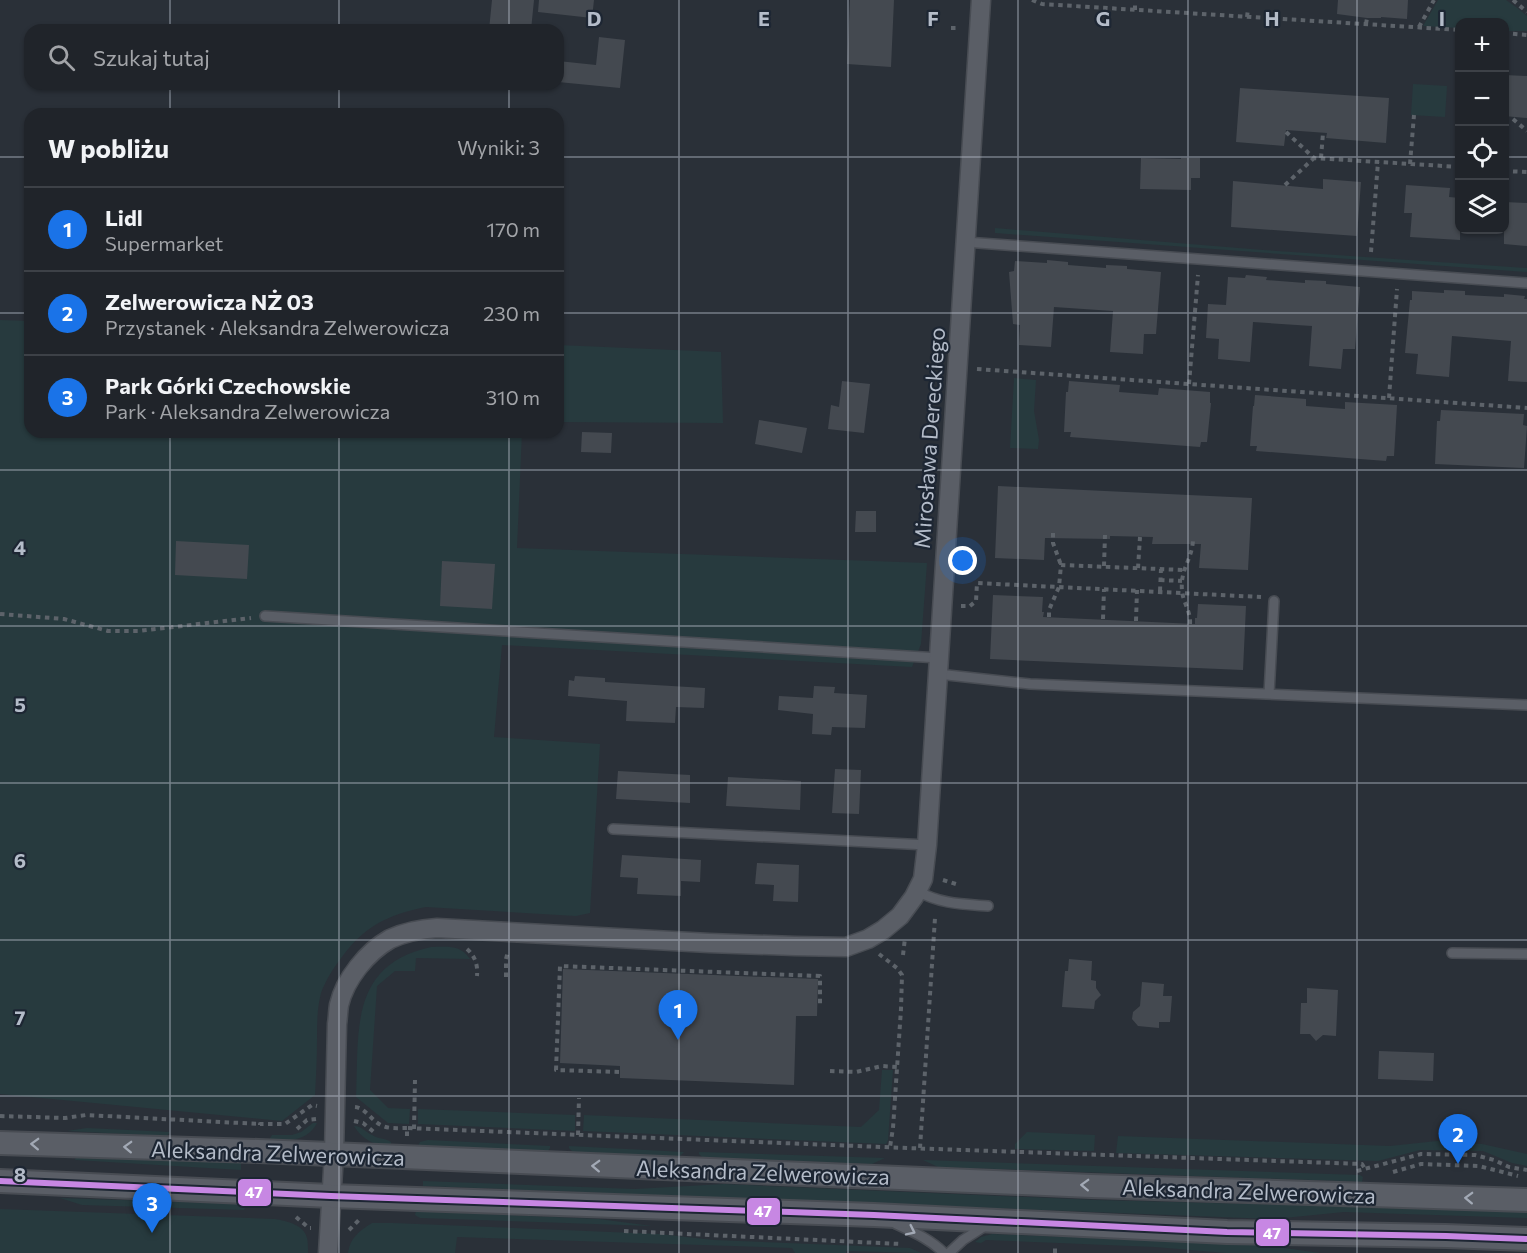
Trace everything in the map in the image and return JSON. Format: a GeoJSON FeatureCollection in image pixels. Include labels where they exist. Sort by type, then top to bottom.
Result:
{"type":"FeatureCollection","features":[{"type":"Feature","properties":{"kind":"street","name":"Mirosława Dereckiego"},"geometry":{"type":"LineString","coordinates":[[920,885],[927,845],[981,0]]}},
{"type":"Feature","properties":{"kind":"street"},"geometry":{"type":"LineString","coordinates":[[328,1253],[339,1005],[345,988],[363,961],[390,939],[406,932],[436,928],[709,943],[846,947],[868,939],[900,916],[920,885]]}},
{"type":"Feature","properties":{"kind":"street","name":"Aleksandra Zelwerowicza"},"geometry":{"type":"LineString","coordinates":[[0,1143],[334,1154],[1091,1186],[1527,1200]]}},
{"type":"Feature","properties":{"kind":"street","name":"Aleksandra Zelwerowicza"},"geometry":{"type":"LineString","coordinates":[[0,1181],[331,1196],[874,1215],[1227,1232],[1527,1239]]}},
{"type":"Feature","properties":{"kind":"lane"},"geometry":{"type":"LineString","coordinates":[[966,242],[1527,283]]}},
{"type":"Feature","properties":{"kind":"lane"},"geometry":{"type":"LineString","coordinates":[[1269,694],[1275,601]]}},
{"type":"Feature","properties":{"kind":"lane"},"geometry":{"type":"LineString","coordinates":[[265,616],[938,666],[1030,684],[1527,705]]}},
{"type":"Feature","properties":{"kind":"lane"},"geometry":{"type":"LineString","coordinates":[[613,829],[927,845]]}},
{"type":"Feature","properties":{"kind":"lane"},"geometry":{"type":"LineString","coordinates":[[920,885],[931,898],[950,903],[988,906]]}},
{"type":"Feature","properties":{"kind":"lane"},"geometry":{"type":"LineString","coordinates":[[1452,953],[1527,954]]}},
{"type":"Feature","properties":{"kind":"lane"},"geometry":{"type":"LineString","coordinates":[[874,1215],[914,1232],[933,1243],[944,1253]]}},
{"type":"Feature","properties":{"kind":"lane"},"geometry":{"type":"LineString","coordinates":[[949,1253],[972,1233],[994,1221]]}},
{"type":"Feature","properties":{"kind":"path"},"geometry":{"type":"LineString","coordinates":[[1032,0],[1042,4],[1053,2],[1135,10],[1455,30]]}},
{"type":"Feature","properties":{"kind":"path"},"geometry":{"type":"LineString","coordinates":[[1419,27],[1434,0]]}},
{"type":"Feature","properties":{"kind":"path"},"geometry":{"type":"LineString","coordinates":[[1513,0],[1527,12]]}},
{"type":"Feature","properties":{"kind":"path"},"geometry":{"type":"LineString","coordinates":[[1135,2],[1135,10]]}},
{"type":"Feature","properties":{"kind":"path"},"geometry":{"type":"LineString","coordinates":[[1247,17],[1248,9]]}},
{"type":"Feature","properties":{"kind":"path"},"geometry":{"type":"LineString","coordinates":[[1366,18],[1366,24]]}},
{"type":"Feature","properties":{"kind":"path"},"geometry":{"type":"LineString","coordinates":[[1509,33],[1527,35]]}},
{"type":"Feature","properties":{"kind":"path"},"geometry":{"type":"LineString","coordinates":[[1410,164],[1414,115]]}},
{"type":"Feature","properties":{"kind":"path"},"geometry":{"type":"LineString","coordinates":[[1514,119],[1527,131]]}},
{"type":"Feature","properties":{"kind":"path"},"geometry":{"type":"LineString","coordinates":[[1286,132],[1314,158],[1455,167]]}},
{"type":"Feature","properties":{"kind":"path"},"geometry":{"type":"LineString","coordinates":[[1321,158],[1323,133]]}},
{"type":"Feature","properties":{"kind":"path"},"geometry":{"type":"LineString","coordinates":[[1285,185],[1314,158]]}},
{"type":"Feature","properties":{"kind":"path"},"geometry":{"type":"LineString","coordinates":[[1371,252],[1378,162]]}},
{"type":"Feature","properties":{"kind":"path"},"geometry":{"type":"LineString","coordinates":[[1509,171],[1527,172]]}},
{"type":"Feature","properties":{"kind":"path"},"geometry":{"type":"LineString","coordinates":[[1189,384],[1199,268]]}},
{"type":"Feature","properties":{"kind":"path"},"geometry":{"type":"LineString","coordinates":[[1389,398],[1397,282]]}},
{"type":"Feature","properties":{"kind":"path"},"geometry":{"type":"LineString","coordinates":[[971,369],[1527,408]]}},
{"type":"Feature","properties":{"kind":"path"},"geometry":{"type":"LineString","coordinates":[[1049,617],[1049,610],[1059,586],[1061,564],[1053,543],[1053,533]]}},
{"type":"Feature","properties":{"kind":"path"},"geometry":{"type":"LineString","coordinates":[[1104,566],[1105,535]]}},
{"type":"Feature","properties":{"kind":"path"},"geometry":{"type":"LineString","coordinates":[[1138,568],[1140,537]]}},
{"type":"Feature","properties":{"kind":"path"},"geometry":{"type":"LineString","coordinates":[[1190,624],[1182,592],[1182,581],[1183,570],[1192,551],[1193,540]]}},
{"type":"Feature","properties":{"kind":"path"},"geometry":{"type":"LineString","coordinates":[[1061,564],[1183,570]]}},
{"type":"Feature","properties":{"kind":"path"},"geometry":{"type":"LineString","coordinates":[[1160,591],[1161,569]]}},
{"type":"Feature","properties":{"kind":"path"},"geometry":{"type":"LineString","coordinates":[[1160,580],[1182,581]]}},
{"type":"Feature","properties":{"kind":"path"},"geometry":{"type":"LineString","coordinates":[[955,606],[970,606],[976,601],[977,583],[1263,597]]}},
{"type":"Feature","properties":{"kind":"path"},"geometry":{"type":"LineString","coordinates":[[1102,620],[1104,589]]}},
{"type":"Feature","properties":{"kind":"path"},"geometry":{"type":"LineString","coordinates":[[1136,621],[1137,590]]}},
{"type":"Feature","properties":{"kind":"path"},"geometry":{"type":"LineString","coordinates":[[0,614],[64,619],[108,631],[138,631],[265,616]]}},
{"type":"Feature","properties":{"kind":"path"},"geometry":{"type":"LineString","coordinates":[[920,1148],[933,917],[942,919]]}},
{"type":"Feature","properties":{"kind":"path"},"geometry":{"type":"LineString","coordinates":[[903,955],[905,936]]}},
{"type":"Feature","properties":{"kind":"path"},"geometry":{"type":"LineString","coordinates":[[465,947],[476,962],[477,976]]}},
{"type":"Feature","properties":{"kind":"path"},"geometry":{"type":"LineString","coordinates":[[619,1072],[556,1070],[560,966],[820,976],[820,1007]]}},
{"type":"Feature","properties":{"kind":"path"},"geometry":{"type":"LineString","coordinates":[[890,1147],[902,975]]}},
{"type":"Feature","properties":{"kind":"path"},"geometry":{"type":"LineString","coordinates":[[830,1071],[856,1072],[882,1066],[897,1067]]}},
{"type":"Feature","properties":{"kind":"path"},"geometry":{"type":"LineString","coordinates":[[414,1129],[415,1080]]}},
{"type":"Feature","properties":{"kind":"path"},"geometry":{"type":"LineString","coordinates":[[578,1135],[579,1098]]}},
{"type":"Feature","properties":{"kind":"path"},"geometry":{"type":"LineString","coordinates":[[0,1116],[65,1118],[86,1116],[260,1124]]}},
{"type":"Feature","properties":{"kind":"path"},"geometry":{"type":"LineString","coordinates":[[289,1132],[298,1129],[307,1120],[313,1119],[354,1121],[363,1123],[376,1133]]}},
{"type":"Feature","properties":{"kind":"path"},"geometry":{"type":"LineString","coordinates":[[406,1157],[407,1128],[1362,1164],[1369,1179]]}},
{"type":"Feature","properties":{"kind":"path"},"geometry":{"type":"LineString","coordinates":[[1357,1171],[1421,1154],[1474,1155],[1509,1167],[1527,1170]]}},
{"type":"Feature","properties":{"kind":"path"},"geometry":{"type":"LineString","coordinates":[[1390,1173],[1421,1164],[1479,1166],[1527,1179]]}},
{"type":"Feature","properties":{"kind":"path"},"geometry":{"type":"LineString","coordinates":[[1055,1246],[1055,1253]]}},
{"type":"Feature","properties":{"kind":"green space"},"geometry":{"type":"Polygon","coordinates":[[[1438,0],[1506,0],[1527,16],[1527,31],[1509,31],[1509,18],[1455,18],[1455,28],[1423,26],[1438,0]]]}},
{"type":"Feature","properties":{"kind":"green space"},"geometry":{"type":"Polygon","coordinates":[[[1413,84],[1447,86],[1445,117],[1411,115],[1413,84]]]}},
{"type":"Feature","properties":{"kind":"green space"},"geometry":{"type":"Polygon","coordinates":[[[995,228],[1263,250],[1527,268],[1527,272],[995,233],[995,228]]]}},
{"type":"Feature","properties":{"kind":"green space"},"geometry":{"type":"Polygon","coordinates":[[[0,320],[24,321],[24,438],[522,438],[517,548],[927,563],[921,644],[912,667],[502,645],[494,737],[600,744],[590,913],[576,916],[426,907],[399,914],[376,924],[348,949],[334,968],[321,993],[318,1010],[315,1095],[282,1121],[0,1094],[0,320]]]}},
{"type":"Feature","properties":{"kind":"green space"},"geometry":{"type":"Polygon","coordinates":[[[564,345],[721,352],[723,423],[564,422],[564,345]]]}},
{"type":"Feature","properties":{"kind":"green space"},"geometry":{"type":"Polygon","coordinates":[[[1014,378],[1036,380],[1034,411],[1039,440],[1038,449],[1010,448],[1014,378]]]}},
{"type":"Feature","properties":{"kind":"green space"},"geometry":{"type":"Polygon","coordinates":[[[431,947],[457,949],[470,959],[416,958],[415,971],[395,971],[377,986],[370,1090],[388,1108],[410,1109],[409,1124],[388,1123],[356,1097],[357,1048],[364,1004],[372,985],[385,969],[404,956],[431,947]]]}},
{"type":"Feature","properties":{"kind":"green space"},"geometry":{"type":"Polygon","coordinates":[[[882,1070],[893,1070],[886,1144],[583,1131],[584,1115],[861,1127],[879,1110],[882,1070]]]}},
{"type":"Feature","properties":{"kind":"green space"},"geometry":{"type":"Polygon","coordinates":[[[418,1109],[575,1115],[575,1131],[418,1124],[418,1109]]]}},
{"type":"Feature","properties":{"kind":"green space"},"geometry":{"type":"Polygon","coordinates":[[[313,1123],[317,1123],[308,1134],[302,1137],[290,1140],[269,1140],[272,1135],[292,1135],[301,1132],[313,1123]]]}},
{"type":"Feature","properties":{"kind":"green space"},"geometry":{"type":"Polygon","coordinates":[[[354,1126],[391,1142],[391,1145],[380,1145],[370,1141],[354,1126]]]}},
{"type":"Feature","properties":{"kind":"green space"},"geometry":{"type":"Polygon","coordinates":[[[87,1128],[170,1132],[167,1136],[67,1131],[87,1128]]]}},
{"type":"Feature","properties":{"kind":"green space"},"geometry":{"type":"Polygon","coordinates":[[[1027,1132],[1095,1135],[1094,1151],[1015,1149],[1015,1144],[1027,1132]]]}},
{"type":"Feature","properties":{"kind":"green space"},"geometry":{"type":"Polygon","coordinates":[[[1118,1136],[1390,1146],[1437,1141],[1482,1144],[1527,1154],[1527,1166],[1512,1163],[1483,1151],[1420,1150],[1378,1161],[1116,1153],[1118,1136]]]}},
{"type":"Feature","properties":{"kind":"green space"},"geometry":{"type":"Polygon","coordinates":[[[428,1140],[550,1146],[550,1148],[548,1151],[418,1146],[420,1142],[428,1140]]]}},
{"type":"Feature","properties":{"kind":"green space"},"geometry":{"type":"Polygon","coordinates":[[[569,1146],[684,1152],[680,1156],[573,1152],[569,1146]]]}},
{"type":"Feature","properties":{"kind":"green space"},"geometry":{"type":"Polygon","coordinates":[[[699,1152],[885,1158],[872,1164],[702,1157],[699,1152]]]}},
{"type":"Feature","properties":{"kind":"green space"},"geometry":{"type":"Polygon","coordinates":[[[76,1156],[241,1163],[241,1170],[75,1160],[76,1156]]]}},
{"type":"Feature","properties":{"kind":"green space"},"geometry":{"type":"Polygon","coordinates":[[[923,1160],[1360,1175],[1363,1177],[1362,1182],[938,1167],[923,1160]]]}},
{"type":"Feature","properties":{"kind":"green space"},"geometry":{"type":"Polygon","coordinates":[[[423,1181],[635,1189],[724,1184],[1096,1200],[1527,1211],[1527,1218],[1344,1212],[1274,1219],[423,1186],[423,1181]]]}},
{"type":"Feature","properties":{"kind":"green space"},"geometry":{"type":"Polygon","coordinates":[[[60,1198],[247,1204],[244,1210],[82,1205],[60,1198]]]}},
{"type":"Feature","properties":{"kind":"green space"},"geometry":{"type":"Polygon","coordinates":[[[0,1209],[275,1219],[290,1222],[302,1230],[307,1238],[308,1253],[0,1253],[0,1209]]]}},
{"type":"Feature","properties":{"kind":"green space"},"geometry":{"type":"Polygon","coordinates":[[[416,1211],[599,1219],[652,1226],[420,1218],[415,1215],[416,1211]]]}},
{"type":"Feature","properties":{"kind":"green space"},"geometry":{"type":"Polygon","coordinates":[[[372,1223],[659,1234],[714,1240],[910,1248],[921,1253],[846,1251],[846,1253],[795,1253],[792,1248],[457,1237],[455,1253],[348,1253],[356,1235],[372,1223]]]}},
{"type":"Feature","properties":{"kind":"green space"},"geometry":{"type":"Polygon","coordinates":[[[992,1234],[1256,1244],[1320,1253],[1226,1253],[1155,1247],[986,1240],[981,1243],[975,1242],[981,1237],[992,1234]]]}},
{"type":"Feature","properties":{"kind":"building"},"geometry":{"type":"Polygon","coordinates":[[[492,0],[534,0],[532,24],[490,24],[492,0]]]}},
{"type":"Feature","properties":{"kind":"building"},"geometry":{"type":"Polygon","coordinates":[[[539,0],[594,0],[592,18],[538,12],[539,0]]]}},
{"type":"Feature","properties":{"kind":"building"},"geometry":{"type":"Polygon","coordinates":[[[850,0],[894,0],[891,67],[847,64],[850,0]]]}},
{"type":"Feature","properties":{"kind":"building"},"geometry":{"type":"Polygon","coordinates":[[[1338,0],[1408,0],[1407,19],[1367,18],[1337,14],[1338,0]]]}},
{"type":"Feature","properties":{"kind":"building"},"geometry":{"type":"Polygon","coordinates":[[[599,37],[625,40],[620,88],[564,83],[564,62],[596,65],[599,37]]]}},
{"type":"Feature","properties":{"kind":"building"},"geometry":{"type":"Polygon","coordinates":[[[1509,75],[1527,76],[1527,118],[1509,116],[1509,75]]]}},
{"type":"Feature","properties":{"kind":"building"},"geometry":{"type":"Polygon","coordinates":[[[1240,88],[1389,98],[1386,143],[1326,138],[1327,133],[1286,130],[1284,146],[1236,142],[1240,88]]]}},
{"type":"Feature","properties":{"kind":"building"},"geometry":{"type":"Polygon","coordinates":[[[1141,158],[1200,158],[1200,178],[1191,178],[1191,190],[1140,189],[1141,158]]]}},
{"type":"Feature","properties":{"kind":"building"},"geometry":{"type":"Polygon","coordinates":[[[1323,179],[1361,182],[1357,236],[1231,227],[1233,181],[1323,189],[1323,179]]]}},
{"type":"Feature","properties":{"kind":"building"},"geometry":{"type":"Polygon","coordinates":[[[1406,185],[1450,188],[1449,197],[1455,198],[1455,234],[1460,234],[1460,240],[1410,237],[1412,213],[1404,213],[1406,185]]]}},
{"type":"Feature","properties":{"kind":"building"},"geometry":{"type":"Polygon","coordinates":[[[1509,202],[1527,203],[1527,246],[1504,244],[1504,234],[1509,234],[1509,202]]]}},
{"type":"Feature","properties":{"kind":"building"},"geometry":{"type":"Polygon","coordinates":[[[1047,260],[1068,262],[1068,265],[1106,268],[1106,265],[1127,266],[1127,269],[1161,272],[1156,334],[1144,334],[1143,354],[1110,352],[1113,311],[1054,307],[1051,347],[1019,345],[1020,325],[1013,324],[1009,272],[1014,271],[1015,261],[1047,263],[1047,260]]]}},
{"type":"Feature","properties":{"kind":"building"},"geometry":{"type":"Polygon","coordinates":[[[1246,275],[1267,277],[1266,280],[1305,283],[1305,280],[1326,281],[1326,284],[1360,287],[1355,349],[1343,349],[1341,369],[1309,366],[1312,326],[1253,322],[1250,362],[1218,359],[1219,339],[1206,338],[1208,304],[1226,305],[1228,277],[1245,278],[1246,275]]]}},
{"type":"Feature","properties":{"kind":"building"},"geometry":{"type":"Polygon","coordinates":[[[1444,290],[1465,291],[1465,295],[1525,296],[1524,299],[1527,299],[1527,382],[1508,381],[1511,341],[1452,336],[1449,377],[1416,374],[1418,354],[1405,353],[1412,291],[1444,293],[1444,290]]]}},
{"type":"Feature","properties":{"kind":"building"},"geometry":{"type":"Polygon","coordinates":[[[842,381],[870,384],[864,433],[828,429],[831,405],[839,407],[842,381]]]}},
{"type":"Feature","properties":{"kind":"building"},"geometry":{"type":"Polygon","coordinates":[[[1069,381],[1120,385],[1119,392],[1158,395],[1159,388],[1210,392],[1207,442],[1201,442],[1200,447],[1070,437],[1071,432],[1064,432],[1066,392],[1068,392],[1069,381]]]}},
{"type":"Feature","properties":{"kind":"building"},"geometry":{"type":"Polygon","coordinates":[[[1255,395],[1306,399],[1306,406],[1345,409],[1345,402],[1397,405],[1394,456],[1387,456],[1386,461],[1256,451],[1257,446],[1250,446],[1255,395]]]}},
{"type":"Feature","properties":{"kind":"building"},"geometry":{"type":"Polygon","coordinates":[[[1441,410],[1524,414],[1523,425],[1527,426],[1524,468],[1435,464],[1437,421],[1440,421],[1441,410]]]}},
{"type":"Feature","properties":{"kind":"building"},"geometry":{"type":"Polygon","coordinates":[[[759,420],[807,428],[802,453],[755,444],[759,420]]]}},
{"type":"Feature","properties":{"kind":"building"},"geometry":{"type":"Polygon","coordinates":[[[582,432],[612,433],[611,453],[581,452],[582,432]]]}},
{"type":"Feature","properties":{"kind":"building"},"geometry":{"type":"Polygon","coordinates":[[[998,486],[1252,498],[1248,570],[1199,568],[1201,544],[1152,544],[1153,537],[1045,538],[1044,560],[995,558],[998,486]]]}},
{"type":"Feature","properties":{"kind":"building"},"geometry":{"type":"Polygon","coordinates":[[[856,511],[876,511],[876,532],[855,532],[856,511]]]}},
{"type":"Feature","properties":{"kind":"building"},"geometry":{"type":"Polygon","coordinates":[[[176,541],[249,545],[247,579],[175,575],[176,541]]]}},
{"type":"Feature","properties":{"kind":"building"},"geometry":{"type":"Polygon","coordinates":[[[442,561],[495,564],[492,609],[440,606],[442,561]]]}},
{"type":"Feature","properties":{"kind":"building"},"geometry":{"type":"Polygon","coordinates":[[[993,595],[1043,597],[1043,617],[1195,624],[1198,604],[1246,606],[1243,670],[990,659],[993,595]]]}},
{"type":"Feature","properties":{"kind":"building"},"geometry":{"type":"Polygon","coordinates":[[[575,676],[605,678],[605,682],[705,688],[704,708],[676,707],[675,723],[626,721],[627,701],[568,696],[569,680],[574,681],[575,676]]]}},
{"type":"Feature","properties":{"kind":"building"},"geometry":{"type":"Polygon","coordinates":[[[814,686],[835,687],[834,693],[867,695],[865,728],[832,727],[831,735],[812,734],[813,714],[778,710],[779,696],[813,698],[814,686]]]}},
{"type":"Feature","properties":{"kind":"building"},"geometry":{"type":"Polygon","coordinates":[[[835,769],[861,770],[859,814],[832,813],[835,769]]]}},
{"type":"Feature","properties":{"kind":"building"},"geometry":{"type":"Polygon","coordinates":[[[618,771],[690,775],[690,803],[616,799],[618,771]]]}},
{"type":"Feature","properties":{"kind":"building"},"geometry":{"type":"Polygon","coordinates":[[[728,777],[801,781],[800,810],[726,806],[728,777]]]}},
{"type":"Feature","properties":{"kind":"building"},"geometry":{"type":"Polygon","coordinates":[[[622,855],[701,860],[700,882],[681,881],[681,896],[637,894],[638,878],[620,877],[622,855]]]}},
{"type":"Feature","properties":{"kind":"building"},"geometry":{"type":"Polygon","coordinates":[[[757,863],[799,865],[798,902],[773,901],[774,885],[755,884],[757,863]]]}},
{"type":"Feature","properties":{"kind":"building"},"geometry":{"type":"Polygon","coordinates":[[[1069,959],[1092,961],[1091,980],[1096,981],[1096,988],[1101,995],[1095,1001],[1094,1009],[1062,1007],[1065,971],[1068,971],[1069,959]]]}},
{"type":"Feature","properties":{"kind":"building"},"geometry":{"type":"Polygon","coordinates":[[[563,969],[818,979],[817,1016],[796,1016],[794,1085],[620,1078],[620,1066],[560,1063],[563,969]]]}},
{"type":"Feature","properties":{"kind":"building"},"geometry":{"type":"Polygon","coordinates":[[[1142,982],[1164,984],[1163,996],[1172,996],[1170,1022],[1159,1022],[1159,1028],[1138,1026],[1132,1019],[1133,1012],[1140,1006],[1142,982]]]}},
{"type":"Feature","properties":{"kind":"building"},"geometry":{"type":"Polygon","coordinates":[[[1307,988],[1338,990],[1336,1036],[1323,1035],[1316,1041],[1310,1034],[1300,1034],[1301,1003],[1307,1003],[1307,988]]]}},
{"type":"Feature","properties":{"kind":"building"},"geometry":{"type":"Polygon","coordinates":[[[1379,1051],[1434,1053],[1433,1081],[1378,1079],[1379,1051]]]}},
{"type":"Feature","properties":{"kind":"transit line","name":"47"},"geometry":{"type":"LineString","coordinates":[[0,1181],[331,1196],[874,1215],[1227,1232],[1527,1239]]}},
{"type":"Feature","properties":{"kind":"place","name":"Lidl"},"geometry":{"type":"Point","coordinates":[678,1040]}},
{"type":"Feature","properties":{"kind":"place","name":"Zelwerowicza NŻ 03"},"geometry":{"type":"Point","coordinates":[1458,1164]}},
{"type":"Feature","properties":{"kind":"place","name":"Park Górki Czechowskie"},"geometry":{"type":"Point","coordinates":[152,1233]}}]}
